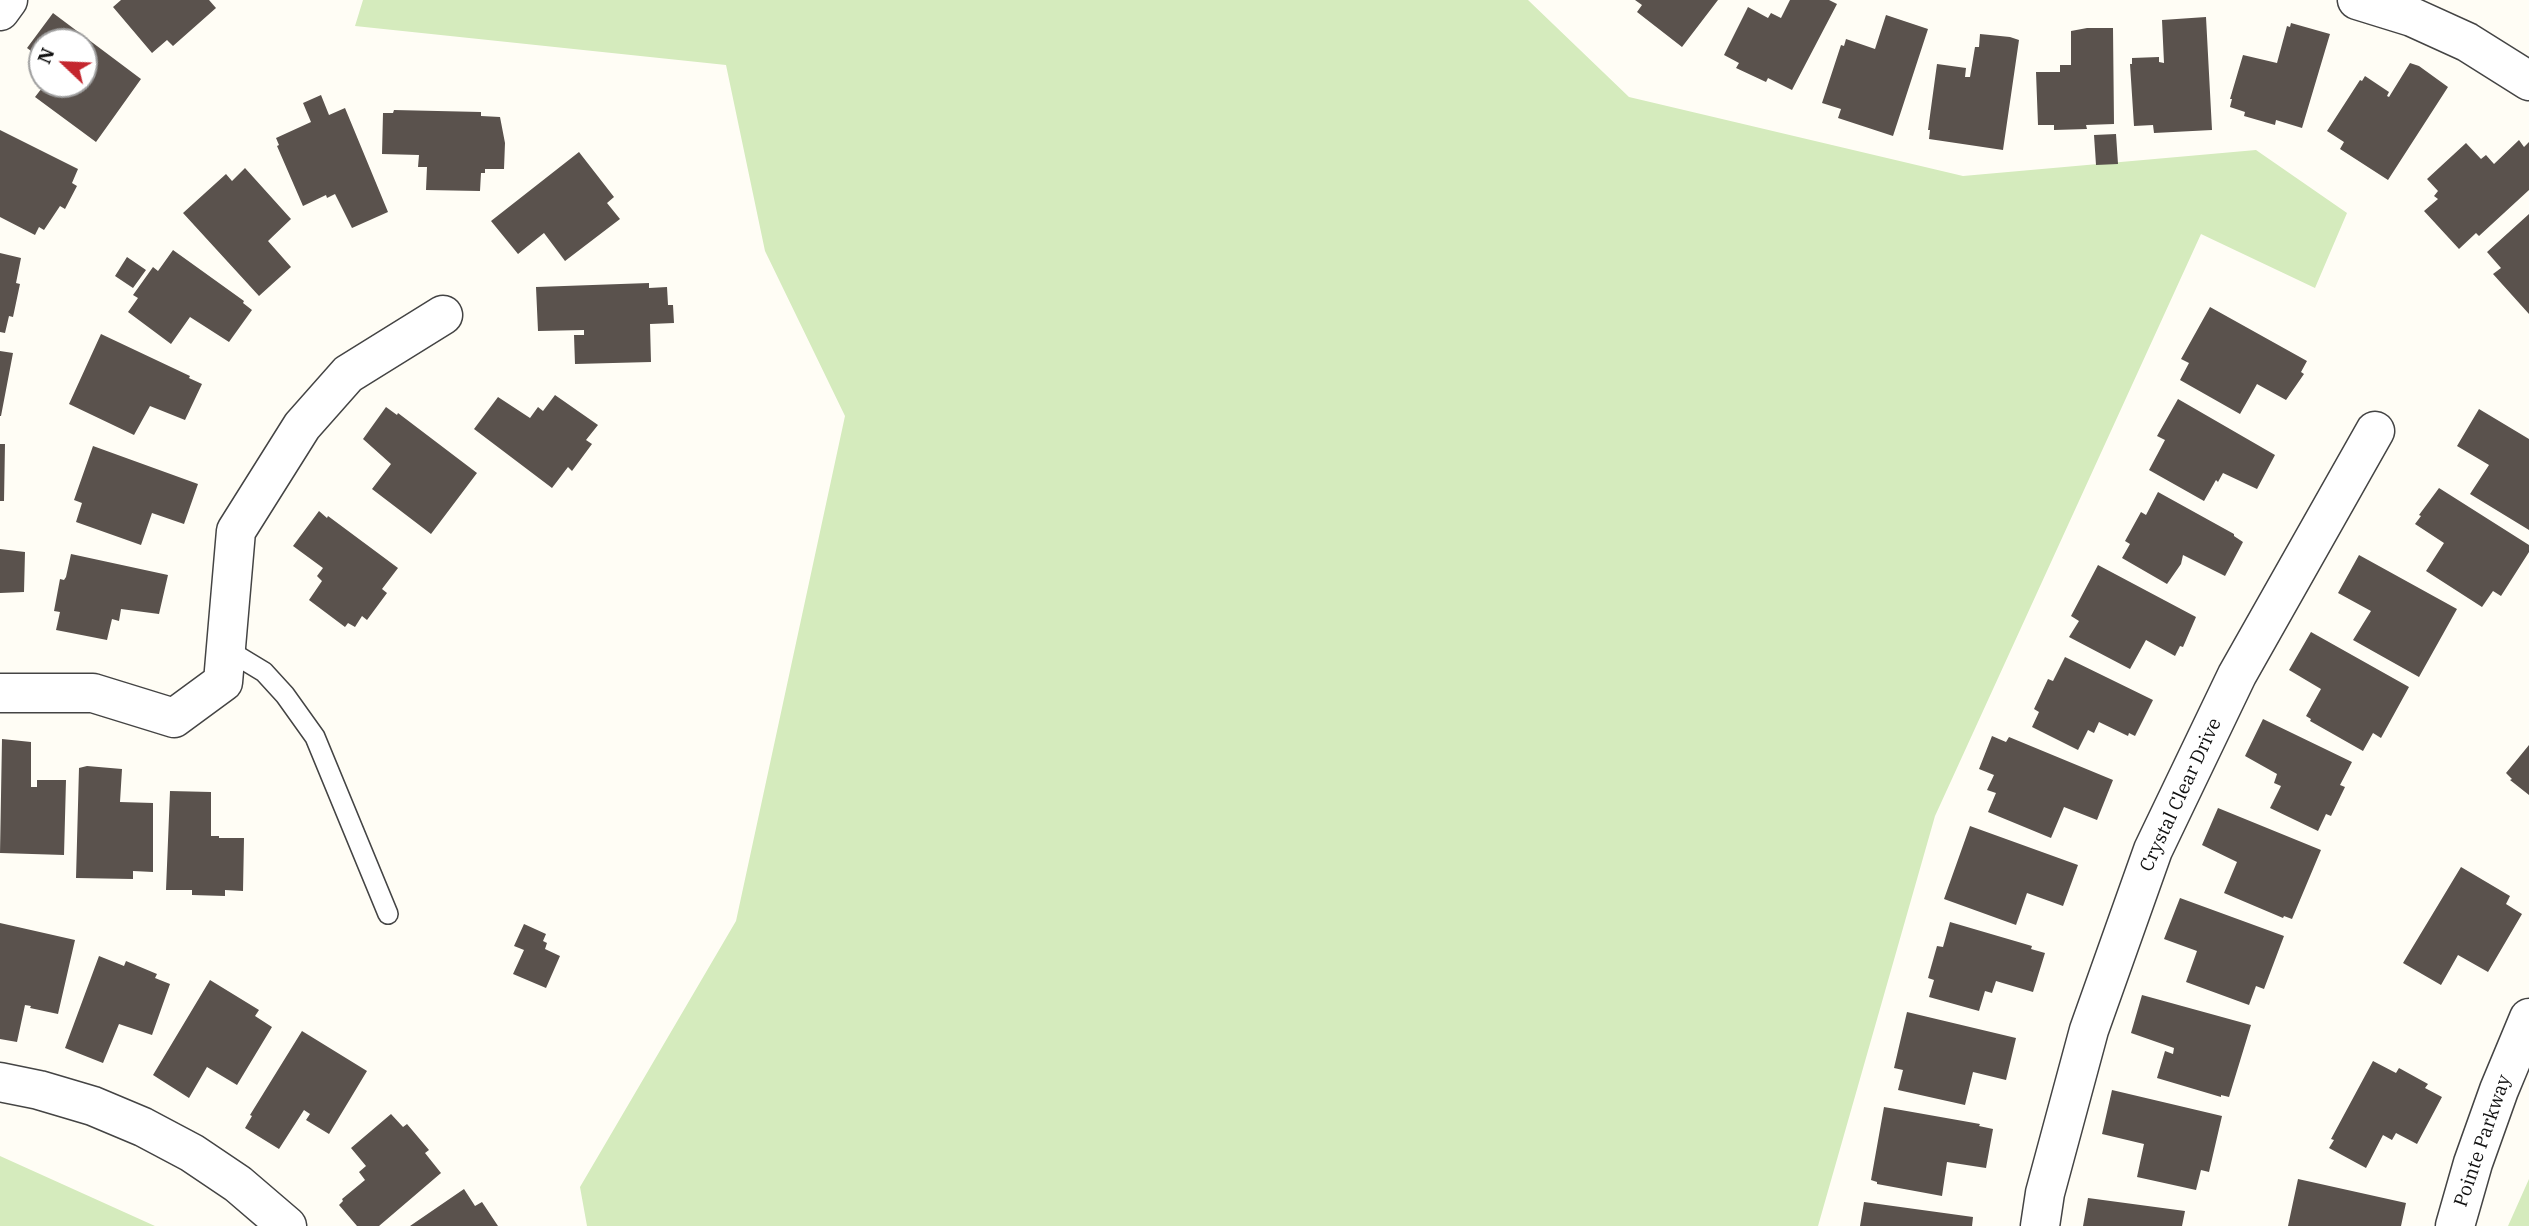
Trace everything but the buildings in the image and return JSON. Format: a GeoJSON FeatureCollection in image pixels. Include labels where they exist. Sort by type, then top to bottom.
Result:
{"type":"FeatureCollection","features":[{"type":"Feature","properties":{"kind":"street"},"geometry":{"type":"LineString","coordinates":[[0,11],[8,0]]}},
{"type":"Feature","properties":{"kind":"street"},"geometry":{"type":"LineString","coordinates":[[2357,0],[2412,17],[2467,42],[2529,81]]}},
{"type":"Feature","properties":{"kind":"street"},"geometry":{"type":"LineString","coordinates":[[0,693],[93,693],[174,718],[223,682],[236,531],[302,426],[348,374],[443,315]]}},
{"type":"Feature","properties":{"kind":"street","name":"Crystal Clear Drive"},"geometry":{"type":"LineString","coordinates":[[2040,1226],[2045,1193],[2089,1030],[2153,849],[2237,675],[2375,431]]}},
{"type":"Feature","properties":{"kind":"street","name":"Pointe Parkway"},"geometry":{"type":"LineString","coordinates":[[2455,1226],[2477,1151],[2529,1018]]}},
{"type":"Feature","properties":{"kind":"street"},"geometry":{"type":"LineString","coordinates":[[0,1082],[93,1106],[143,1127],[192,1153],[238,1184],[287,1226]]}},
{"type":"Feature","properties":{"kind":"lane"},"geometry":{"type":"LineString","coordinates":[[226,649],[264,672],[285,695],[314,737],[388,914]]}},
{"type":"Feature","properties":{"kind":"green space"},"geometry":{"type":"Polygon","coordinates":[[[363,0],[1528,0],[1629,97],[1963,176],[2256,150],[2347,213],[2315,288],[2201,234],[1935,816],[1818,1226],[587,1226],[580,1187],[736,921],[845,416],[765,251],[726,65],[355,26],[363,0]]]}},
{"type":"Feature","properties":{"kind":"green space"},"geometry":{"type":"Polygon","coordinates":[[[0,1156],[155,1226],[0,1226],[0,1156]]]}},
{"type":"Feature","properties":{"kind":"green space"},"geometry":{"type":"Polygon","coordinates":[[[2529,1179],[2529,1226],[2508,1226],[2529,1179]]]}}]}
